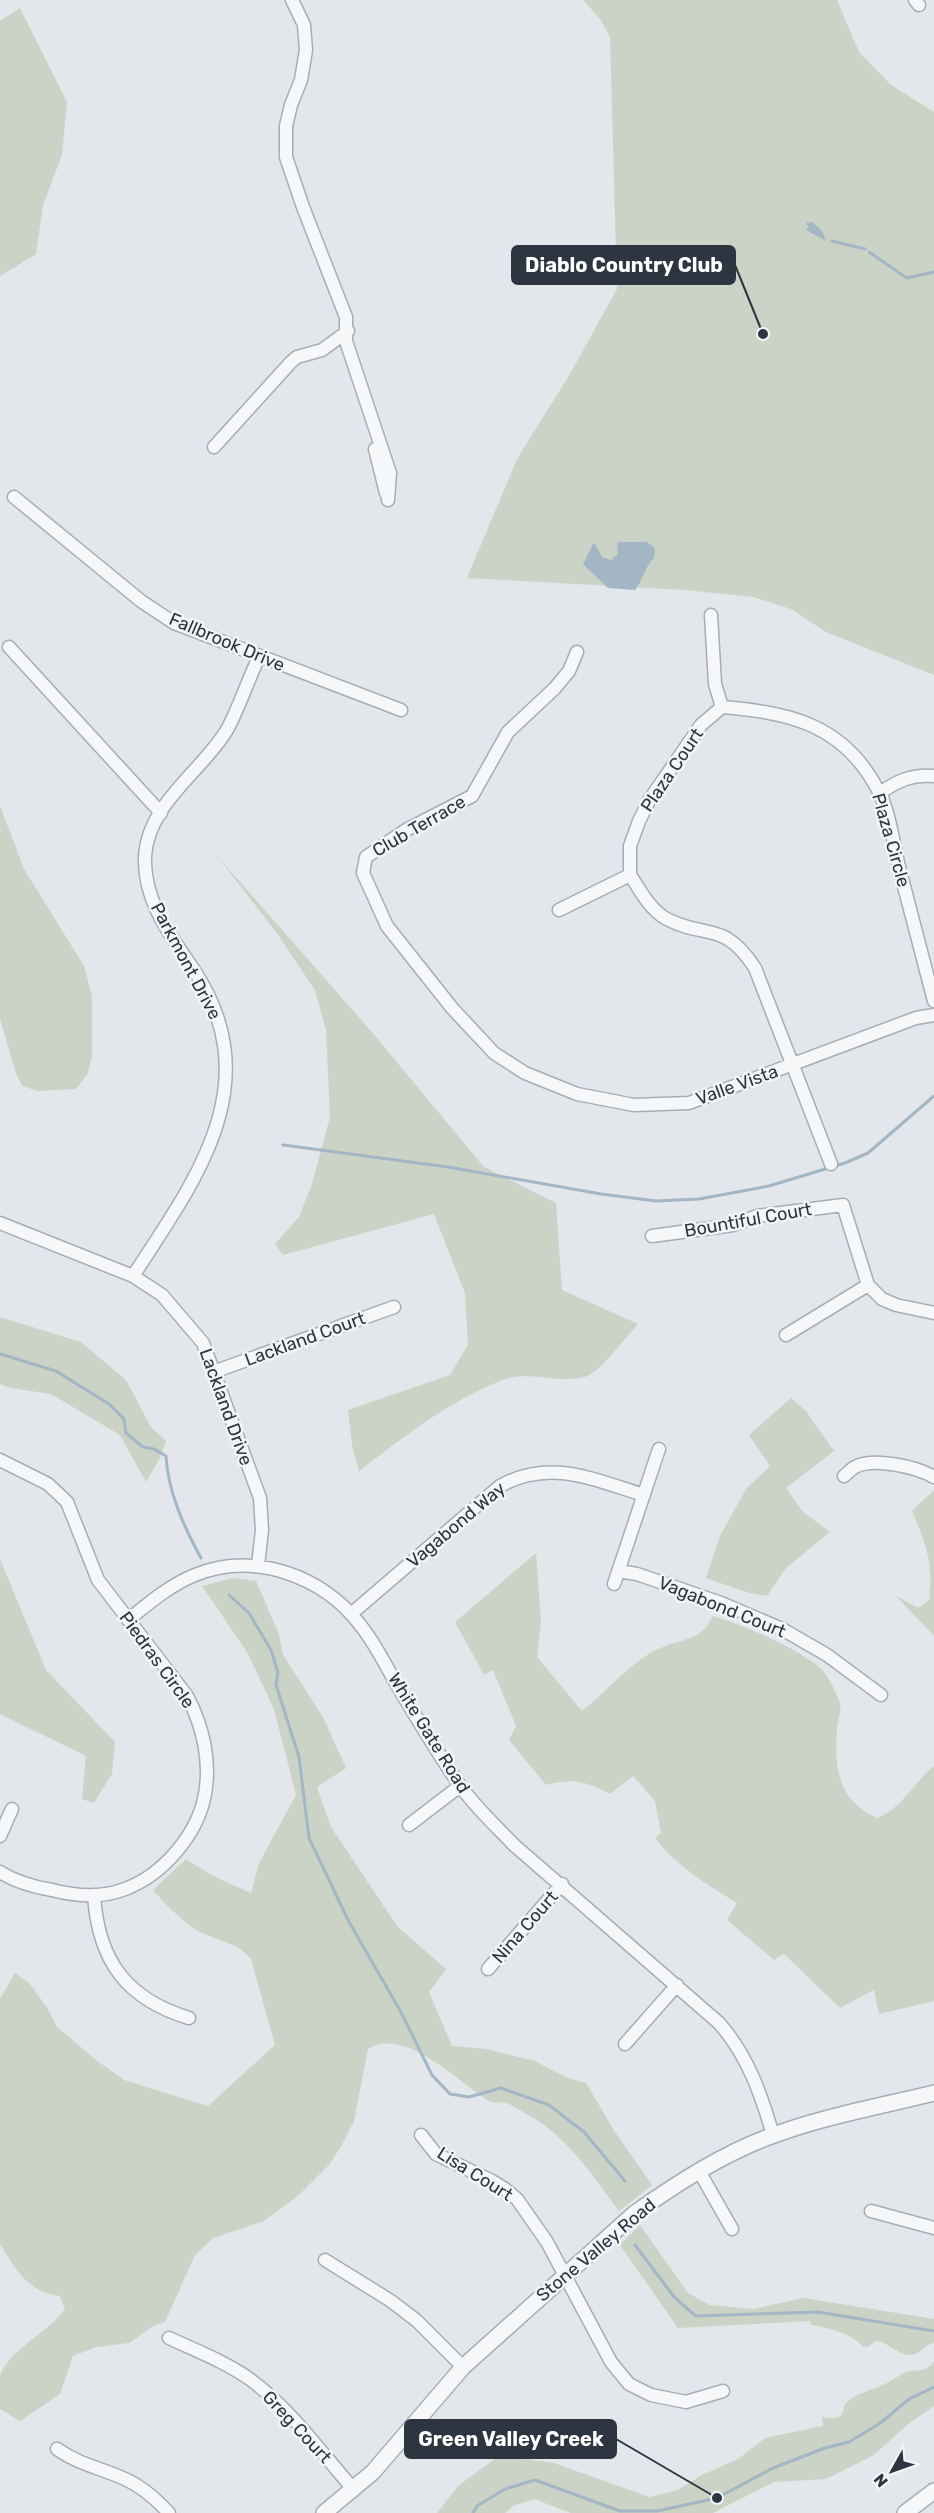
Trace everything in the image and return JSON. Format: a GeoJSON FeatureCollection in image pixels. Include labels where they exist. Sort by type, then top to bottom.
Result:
{"type":"FeatureCollection","features":[{"type":"Feature","properties":{"kind":"street"},"geometry":{"type":"LineString","coordinates":[[292,0],[304,25],[306,50],[301,80],[286,126],[286,157],[346,317],[347,336],[390,473],[388,500]]}},
{"type":"Feature","properties":{"kind":"street"},"geometry":{"type":"LineString","coordinates":[[214,447],[291,362],[297,357],[322,350],[347,336]]}},
{"type":"Feature","properties":{"kind":"street","name":"Fallbrook Drive"},"geometry":{"type":"LineString","coordinates":[[14,497],[141,601],[174,623],[401,710]]}},
{"type":"Feature","properties":{"kind":"street"},"geometry":{"type":"LineString","coordinates":[[711,615],[715,684],[722,707]]}},
{"type":"Feature","properties":{"kind":"street"},"geometry":{"type":"LineString","coordinates":[[9,647],[161,813]]}},
{"type":"Feature","properties":{"kind":"street","name":"Club Terrace"},"geometry":{"type":"LineString","coordinates":[[366,857],[406,830],[472,796],[508,732],[555,688],[569,671],[577,652]]}},
{"type":"Feature","properties":{"kind":"street","name":"Parkmont Drive"},"geometry":{"type":"LineString","coordinates":[[134,1276],[191,1185],[215,1133],[226,1088],[223,1030],[203,985],[159,917],[147,883],[145,854],[154,823],[227,729],[258,657]]}},
{"type":"Feature","properties":{"kind":"street","name":"Plaza Circle"},"geometry":{"type":"LineString","coordinates":[[722,707],[766,711],[794,718],[818,728],[836,740],[860,762],[880,793],[934,1000]]}},
{"type":"Feature","properties":{"kind":"street","name":"Plaza Court"},"geometry":{"type":"LineString","coordinates":[[630,875],[630,846],[639,820],[650,799],[701,725],[722,707]]}},
{"type":"Feature","properties":{"kind":"street"},"geometry":{"type":"LineString","coordinates":[[880,793],[898,780],[908,777],[934,776]]}},
{"type":"Feature","properties":{"kind":"street","name":"Valle Vista"},"geometry":{"type":"LineString","coordinates":[[366,857],[363,873],[387,926],[452,1008],[494,1053],[525,1073],[577,1094],[634,1105],[689,1103],[916,1018],[934,1015]]}},
{"type":"Feature","properties":{"kind":"street"},"geometry":{"type":"LineString","coordinates":[[559,910],[630,875],[649,905],[664,917],[682,925],[723,935],[745,954],[755,968],[831,1164]]}},
{"type":"Feature","properties":{"kind":"street","name":"Bountiful Court"},"geometry":{"type":"LineString","coordinates":[[652,1236],[733,1225],[757,1216],[843,1205],[868,1285]]}},
{"type":"Feature","properties":{"kind":"street","name":"Lackland Drive"},"geometry":{"type":"LineString","coordinates":[[0,1223],[134,1276],[162,1295],[203,1343],[216,1371],[260,1498],[262,1530],[258,1565]]}},
{"type":"Feature","properties":{"kind":"street"},"geometry":{"type":"LineString","coordinates":[[786,1335],[868,1285],[882,1299],[896,1305],[934,1313]]}},
{"type":"Feature","properties":{"kind":"street","name":"Lackland Court"},"geometry":{"type":"LineString","coordinates":[[216,1371],[394,1307]]}},
{"type":"Feature","properties":{"kind":"street"},"geometry":{"type":"LineString","coordinates":[[614,1584],[659,1449]]}},
{"type":"Feature","properties":{"kind":"street","name":"Piedras Circle"},"geometry":{"type":"LineString","coordinates":[[0,1460],[48,1484],[67,1502],[98,1580],[176,1680],[196,1713],[206,1749],[205,1795],[195,1824],[179,1848],[153,1873],[125,1889],[94,1895],[76,1895],[21,1883],[0,1872]]}},
{"type":"Feature","properties":{"kind":"street"},"geometry":{"type":"LineString","coordinates":[[844,1476],[856,1466],[881,1462],[926,1472],[934,1477]]}},
{"type":"Feature","properties":{"kind":"street","name":"Vagabond Way"},"geometry":{"type":"LineString","coordinates":[[351,1614],[500,1486],[512,1479],[525,1474],[563,1472],[577,1474],[644,1496]]}},
{"type":"Feature","properties":{"kind":"street","name":"White Gate Road"},"geometry":{"type":"LineString","coordinates":[[128,1620],[170,1588],[197,1574],[232,1567],[258,1565],[310,1582],[332,1596],[351,1614],[372,1642],[459,1786],[514,1845],[562,1884],[719,2023],[744,2055],[773,2135]]}},
{"type":"Feature","properties":{"kind":"street","name":"Vagabond Court"},"geometry":{"type":"LineString","coordinates":[[618,1571],[637,1574],[721,1603],[782,1629],[827,1655],[881,1695]]}},
{"type":"Feature","properties":{"kind":"street"},"geometry":{"type":"LineString","coordinates":[[409,1825],[459,1786]]}},
{"type":"Feature","properties":{"kind":"street"},"geometry":{"type":"LineString","coordinates":[[0,1836],[12,1809]]}},
{"type":"Feature","properties":{"kind":"street","name":"Nina Court"},"geometry":{"type":"LineString","coordinates":[[488,1969],[562,1884]]}},
{"type":"Feature","properties":{"kind":"street"},"geometry":{"type":"LineString","coordinates":[[94,1895],[98,1933],[107,1957],[122,1977],[141,1996],[163,2009],[189,2019]]}},
{"type":"Feature","properties":{"kind":"street"},"geometry":{"type":"LineString","coordinates":[[625,2044],[676,1985]]}},
{"type":"Feature","properties":{"kind":"street","name":"Stone Valley Road"},"geometry":{"type":"LineString","coordinates":[[324,2513],[354,2490],[390,2453],[463,2367],[635,2213],[699,2171],[773,2135],[814,2122],[934,2094]]}},
{"type":"Feature","properties":{"kind":"street","name":"Lisa Court"},"geometry":{"type":"LineString","coordinates":[[422,2135],[436,2154],[492,2181],[517,2199],[533,2220],[611,2362],[629,2384],[651,2396],[686,2402],[723,2391]]}},
{"type":"Feature","properties":{"kind":"street"},"geometry":{"type":"LineString","coordinates":[[699,2171],[732,2229]]}},
{"type":"Feature","properties":{"kind":"street"},"geometry":{"type":"LineString","coordinates":[[871,2211],[934,2228]]}},
{"type":"Feature","properties":{"kind":"street"},"geometry":{"type":"LineString","coordinates":[[325,2260],[391,2301],[417,2321],[463,2367]]}},
{"type":"Feature","properties":{"kind":"street","name":"Greg Court"},"geometry":{"type":"LineString","coordinates":[[169,2338],[224,2364],[249,2379],[276,2400],[354,2490]]}},
{"type":"Feature","properties":{"kind":"street"},"geometry":{"type":"LineString","coordinates":[[57,2449],[74,2461],[124,2478],[141,2488],[169,2513]]}},
{"type":"Feature","properties":{"kind":"street"},"geometry":{"type":"LineString","coordinates":[[905,2513],[934,2491]]}},
{"type":"Feature","properties":{"kind":"green space"},"geometry":{"type":"Polygon","coordinates":[[[583,0],[837,0],[859,52],[891,85],[934,112],[934,675],[826,632],[791,609],[753,597],[685,590],[467,578],[517,459],[567,379],[617,289],[610,37],[600,19],[583,0]]]}},
{"type":"Feature","properties":{"kind":"green space"},"geometry":{"type":"Polygon","coordinates":[[[20,8],[67,102],[62,155],[43,205],[36,254],[0,276],[0,21],[20,8]]]}},
{"type":"Feature","properties":{"kind":"green space"},"geometry":{"type":"Polygon","coordinates":[[[0,806],[24,869],[84,966],[92,996],[92,1055],[88,1073],[76,1089],[38,1091],[22,1086],[0,1019],[0,806]]]}},
{"type":"Feature","properties":{"kind":"green space"},"geometry":{"type":"Polygon","coordinates":[[[218,857],[371,1031],[484,1167],[556,1203],[562,1290],[638,1324],[596,1371],[583,1378],[573,1379],[516,1377],[486,1387],[429,1419],[359,1471],[352,1445],[348,1410],[450,1375],[468,1345],[465,1293],[434,1214],[283,1255],[275,1244],[299,1217],[312,1184],[330,1117],[326,1030],[315,990],[276,932],[218,857]]]}},
{"type":"Feature","properties":{"kind":"green space"},"geometry":{"type":"Polygon","coordinates":[[[0,1317],[81,1342],[126,1380],[151,1427],[166,1441],[159,1460],[146,1482],[120,1435],[51,1394],[10,1388],[0,1384],[0,1317]]]}},
{"type":"Feature","properties":{"kind":"green space"},"geometry":{"type":"Polygon","coordinates":[[[791,1398],[806,1411],[834,1451],[786,1488],[803,1512],[830,1532],[786,1568],[767,1596],[749,1593],[706,1578],[720,1536],[746,1489],[770,1466],[749,1435],[791,1398]]]}},
{"type":"Feature","properties":{"kind":"green space"},"geometry":{"type":"Polygon","coordinates":[[[934,1490],[934,1636],[896,1596],[918,1608],[929,1600],[928,1554],[912,1511],[934,1490]]]}},
{"type":"Feature","properties":{"kind":"green space"},"geometry":{"type":"Polygon","coordinates":[[[536,1553],[541,1621],[537,1657],[582,1711],[641,1660],[663,1647],[698,1634],[709,1624],[712,1616],[753,1631],[796,1651],[825,1674],[839,1699],[836,1758],[841,1782],[846,1793],[864,1811],[877,1818],[886,1814],[901,1802],[934,1766],[934,2001],[879,2014],[874,1990],[840,2008],[784,1954],[774,1960],[727,1920],[737,1903],[683,1866],[655,1838],[661,1833],[655,1801],[633,1776],[610,1794],[579,1782],[546,1785],[509,1740],[516,1726],[493,1670],[484,1675],[455,1622],[536,1553]]]}},
{"type":"Feature","properties":{"kind":"green space"},"geometry":{"type":"Polygon","coordinates":[[[0,1559],[46,1670],[115,1742],[112,1774],[94,1803],[82,1799],[86,1756],[0,1714],[0,1559]]]}},
{"type":"Feature","properties":{"kind":"green space"},"geometry":{"type":"Polygon","coordinates":[[[233,1578],[256,1581],[279,1634],[283,1655],[323,1717],[346,1768],[317,1787],[331,1827],[399,1928],[446,1969],[429,1992],[452,2046],[486,2049],[535,2061],[565,2077],[586,2083],[615,2132],[652,2185],[619,2211],[576,2154],[544,2125],[509,2104],[487,2100],[446,2069],[414,2050],[398,2045],[382,2044],[368,2049],[354,2121],[328,2166],[299,2195],[264,2221],[213,2238],[195,2255],[165,2322],[153,2326],[129,2343],[96,2347],[73,2356],[60,2394],[20,2421],[0,2409],[0,2376],[20,2349],[59,2317],[65,2309],[60,2296],[39,2290],[24,2278],[0,2244],[0,1999],[15,1973],[30,1984],[48,2009],[57,2027],[124,2080],[208,2106],[275,2045],[251,1959],[233,1945],[192,1927],[153,1890],[186,1859],[211,1875],[251,1893],[259,1863],[296,1795],[274,1709],[247,1652],[202,1586],[233,1578]]]}},
{"type":"Feature","properties":{"kind":"green space"},"geometry":{"type":"Polygon","coordinates":[[[640,2225],[688,2293],[710,2305],[753,2309],[804,2298],[934,2319],[934,2343],[918,2353],[907,2355],[875,2341],[868,2347],[862,2346],[853,2338],[831,2329],[811,2325],[810,2321],[678,2328],[620,2245],[640,2225]]]}},
{"type":"Feature","properties":{"kind":"green space"},"geometry":{"type":"Polygon","coordinates":[[[934,2361],[934,2406],[908,2424],[874,2455],[826,2479],[774,2482],[713,2513],[571,2513],[534,2499],[513,2506],[505,2513],[437,2513],[458,2486],[495,2459],[526,2459],[554,2463],[649,2497],[678,2490],[702,2475],[738,2459],[765,2438],[823,2426],[822,2417],[840,2416],[844,2405],[854,2397],[906,2372],[925,2369],[934,2361]]]}},
{"type":"Feature","properties":{"kind":"water"},"geometry":{"type":"Polygon","coordinates":[[[812,222],[822,231],[826,241],[806,230],[809,227],[806,223],[812,222]]]}},
{"type":"Feature","properties":{"kind":"water"},"geometry":{"type":"Polygon","coordinates":[[[647,542],[655,548],[654,558],[635,590],[608,588],[583,564],[593,544],[602,557],[611,560],[618,554],[617,543],[647,542]]]}},
{"type":"Feature","properties":{"kind":"waterway"},"geometry":{"type":"LineString","coordinates":[[832,241],[865,249]]}},
{"type":"Feature","properties":{"kind":"waterway"},"geometry":{"type":"LineString","coordinates":[[869,252],[907,278],[934,272]]}},
{"type":"Feature","properties":{"kind":"waterway"},"geometry":{"type":"LineString","coordinates":[[283,1145],[448,1167],[601,1194],[656,1201],[699,1199],[769,1186],[845,1163],[868,1153],[934,1096]]}},
{"type":"Feature","properties":{"kind":"waterway"},"geometry":{"type":"LineString","coordinates":[[0,1354],[56,1371],[109,1404],[124,1419],[126,1433],[143,1447],[154,1449],[166,1456],[170,1483],[178,1509],[201,1558]]}},
{"type":"Feature","properties":{"kind":"waterway"},"geometry":{"type":"LineString","coordinates":[[229,1595],[249,1613],[271,1650],[278,1672],[276,1685],[299,1757],[309,1838],[349,1922],[401,2012],[432,2075],[450,2094],[469,2097],[501,2088],[549,2105],[584,2132],[625,2181]]}},
{"type":"Feature","properties":{"kind":"waterway"},"geometry":{"type":"LineString","coordinates":[[635,2245],[675,2298],[696,2316],[818,2312],[934,2331]]}},
{"type":"Feature","properties":{"kind":"waterway"},"geometry":{"type":"LineString","coordinates":[[473,2513],[477,2506],[505,2489],[535,2480],[620,2511],[657,2511],[717,2498],[773,2468],[825,2448],[849,2442],[879,2424],[909,2399],[934,2387]]}},
{"type":"Feature","properties":{"kind":"place","name":"Diablo Country Club"},"geometry":{"type":"Point","coordinates":[763,334]}},
{"type":"Feature","properties":{"kind":"place","name":"Green Valley Creek"},"geometry":{"type":"Point","coordinates":[717,2498]}}]}
